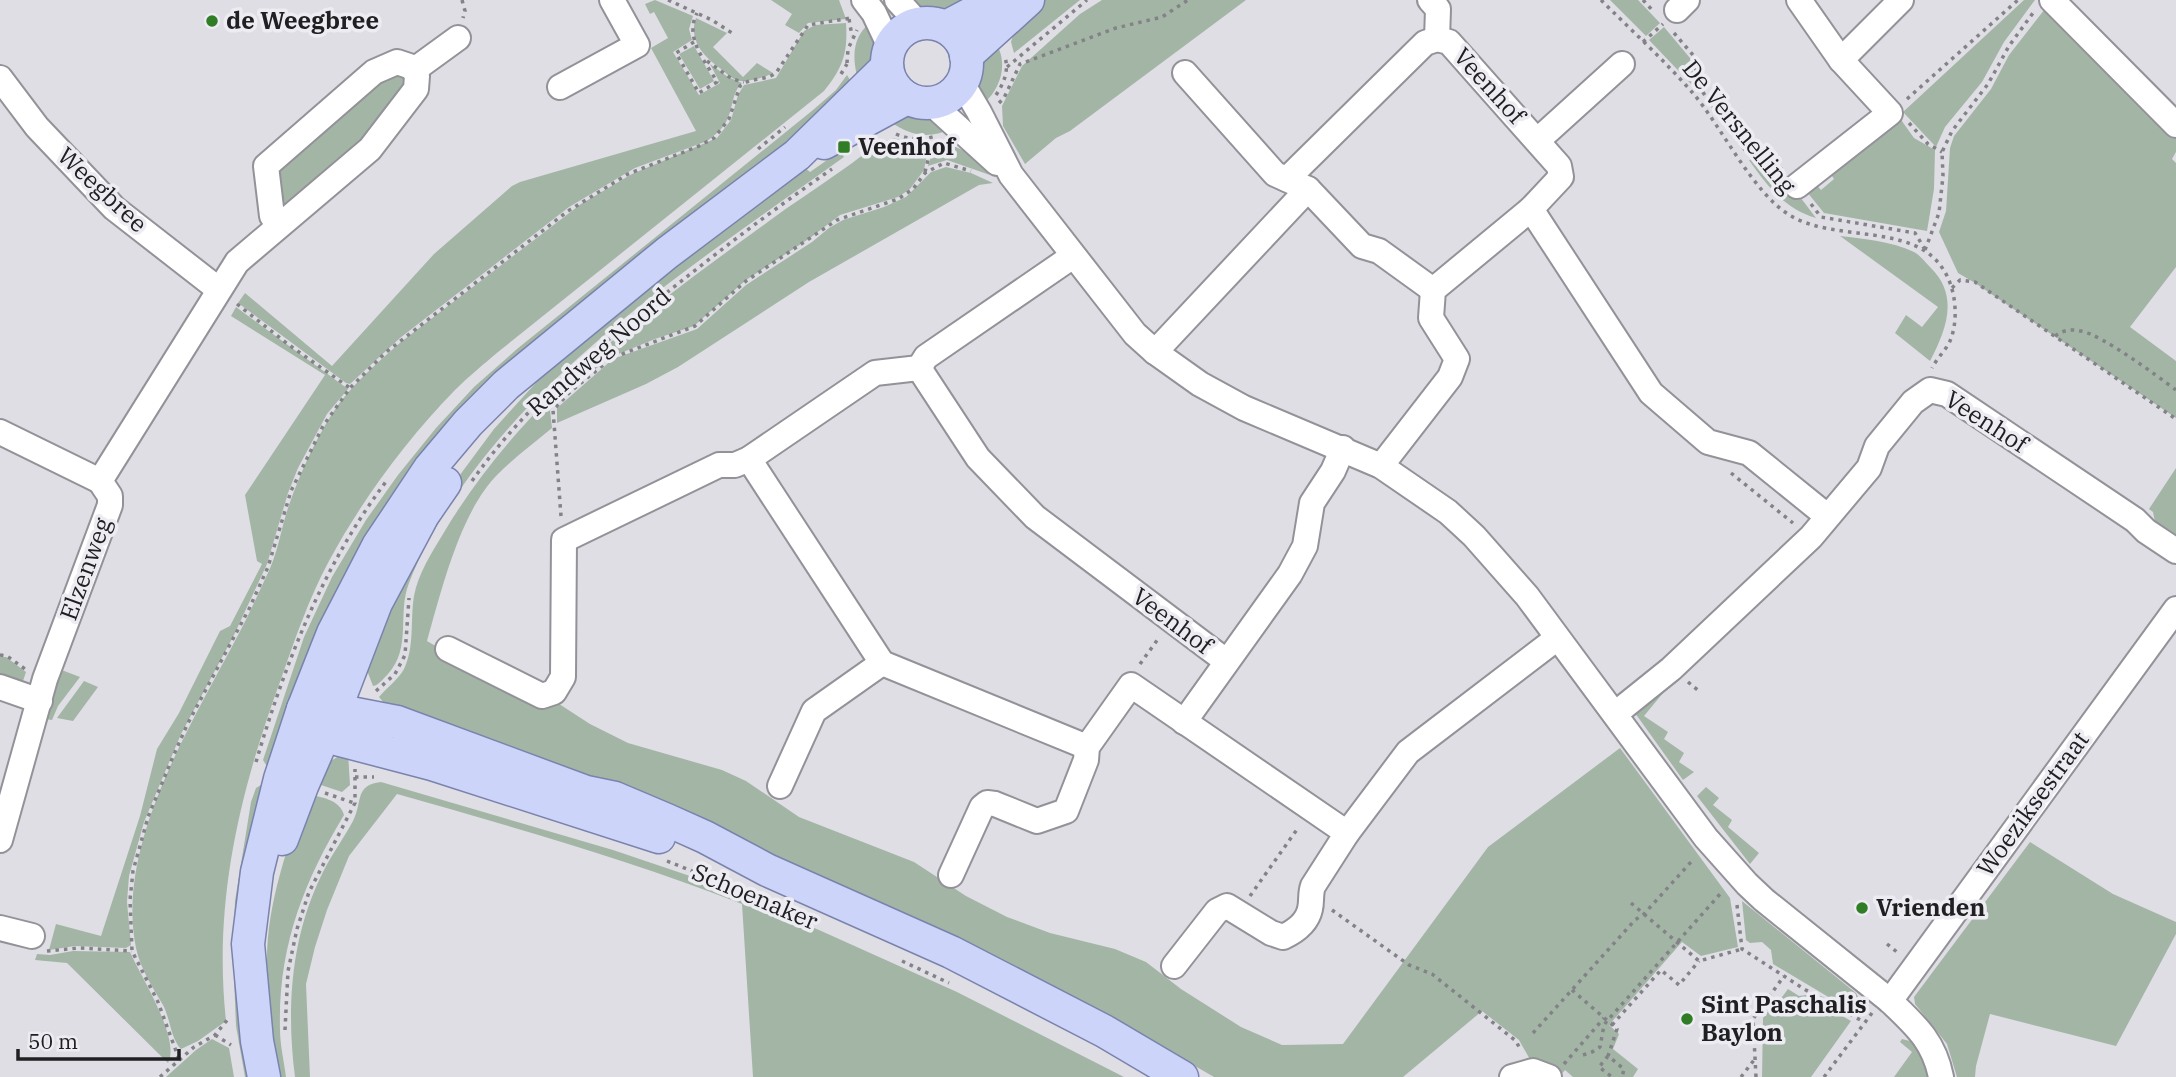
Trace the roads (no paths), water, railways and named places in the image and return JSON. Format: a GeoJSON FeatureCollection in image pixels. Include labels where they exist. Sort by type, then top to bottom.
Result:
{"type":"FeatureCollection","features":[{"type":"Feature","properties":{"kind":"main road"},"geometry":{"type":"LineString","coordinates":[[996,0],[932,25],[907,28],[897,36],[888,57],[893,85],[919,100],[949,96],[964,69],[1028,0]]}},
{"type":"Feature","properties":{"kind":"main road"},"geometry":{"type":"LineString","coordinates":[[932,25],[956,34],[963,44],[964,69]]}},
{"type":"Feature","properties":{"kind":"main road","name":"Randweg Noord"},"geometry":{"type":"LineString","coordinates":[[264,1077],[257,1041],[250,969],[249,935],[257,872],[277,789],[303,709],[337,623],[398,513],[430,468],[468,423],[506,385],[667,253],[797,155],[888,57]]}},
{"type":"Feature","properties":{"kind":"main road","name":"Randweg Noord"},"geometry":{"type":"LineString","coordinates":[[797,155],[919,100]]}},
{"type":"Feature","properties":{"kind":"main road","name":"Randweg Noord"},"geometry":{"type":"LineString","coordinates":[[254,992],[262,954],[265,909],[274,866],[302,786],[338,730],[352,664],[376,603],[423,515],[486,426],[554,345]]}},
{"type":"Feature","properties":{"kind":"main road","name":"Schoenaker"},"geometry":{"type":"LineString","coordinates":[[352,664],[372,705],[397,722],[586,792],[615,798],[705,837],[763,884]]}},
{"type":"Feature","properties":{"kind":"main road"},"geometry":{"type":"LineString","coordinates":[[303,709],[338,730]]}},
{"type":"Feature","properties":{"kind":"main road","name":"Schoenaker"},"geometry":{"type":"LineString","coordinates":[[338,730],[397,722]]}},
{"type":"Feature","properties":{"kind":"main road","name":"Schoenaker"},"geometry":{"type":"LineString","coordinates":[[338,730],[432,764],[698,851],[763,884],[951,952],[1104,1031],[1182,1077]]}},
{"type":"Feature","properties":{"kind":"street"},"geometry":{"type":"LineString","coordinates":[[560,87],[636,46],[612,0]]}},
{"type":"Feature","properties":{"kind":"street"},"geometry":{"type":"LineString","coordinates":[[864,0],[874,13],[888,57]]}},
{"type":"Feature","properties":{"kind":"street"},"geometry":{"type":"LineString","coordinates":[[897,0],[932,25]]}},
{"type":"Feature","properties":{"kind":"street","name":"Veenhof"},"geometry":{"type":"LineString","coordinates":[[1430,0],[1438,9],[1437,39]]}},
{"type":"Feature","properties":{"kind":"street"},"geometry":{"type":"LineString","coordinates":[[1797,186],[1890,113],[1841,60],[1799,0]]}},
{"type":"Feature","properties":{"kind":"street"},"geometry":{"type":"LineString","coordinates":[[1841,60],[1901,0]]}},
{"type":"Feature","properties":{"kind":"street"},"geometry":{"type":"LineString","coordinates":[[2044,3],[2176,125]]}},
{"type":"Feature","properties":{"kind":"street"},"geometry":{"type":"LineString","coordinates":[[280,225],[272,216],[266,166],[374,72],[397,62],[409,65],[414,70],[458,38]]}},
{"type":"Feature","properties":{"kind":"street","name":"Veenhof"},"geometry":{"type":"LineString","coordinates":[[1154,352],[1298,184],[1425,43],[1437,39],[1449,42],[1538,140],[1559,166],[1561,177],[1531,209],[1433,290]]}},
{"type":"Feature","properties":{"kind":"street","name":"Veenhof"},"geometry":{"type":"LineString","coordinates":[[1538,140],[1622,64]]}},
{"type":"Feature","properties":{"kind":"street"},"geometry":{"type":"LineString","coordinates":[[964,69],[976,121],[1011,175],[1135,334],[1154,352],[1200,384],[1244,408],[1381,466],[1448,513],[1474,536],[1527,596],[1556,639],[1615,715],[1684,793],[1706,838],[1746,884],[1785,919],[1890,1001],[1927,1039],[1935,1052],[1941,1077]]}},
{"type":"Feature","properties":{"kind":"street","name":"Elzenweg"},"geometry":{"type":"LineString","coordinates":[[0,839],[43,690],[110,505],[107,487],[100,481],[237,262],[370,149],[416,89],[417,76],[414,70]]}},
{"type":"Feature","properties":{"kind":"street"},"geometry":{"type":"LineString","coordinates":[[1185,73],[1275,174],[1298,184],[1362,246],[1380,251],[1433,290],[1431,318],[1457,359],[1450,377],[1381,466]]}},
{"type":"Feature","properties":{"kind":"street","name":"Weegbree"},"geometry":{"type":"LineString","coordinates":[[0,78],[37,127],[114,208],[218,289]]}},
{"type":"Feature","properties":{"kind":"street"},"geometry":{"type":"LineString","coordinates":[[919,100],[976,121]]}},
{"type":"Feature","properties":{"kind":"street"},"geometry":{"type":"LineString","coordinates":[[1531,209],[1651,393],[1708,442],[1749,453],[1827,516]]}},
{"type":"Feature","properties":{"kind":"street"},"geometry":{"type":"LineString","coordinates":[[448,649],[542,696],[554,692],[564,677],[564,540],[719,465],[735,465],[749,459],[875,373],[919,368],[926,357],[1073,256]]}},
{"type":"Feature","properties":{"kind":"street","name":"Veenhof"},"geometry":{"type":"LineString","coordinates":[[919,368],[978,458],[1025,507],[1226,661]]}},
{"type":"Feature","properties":{"kind":"street","name":"Veenhof"},"geometry":{"type":"LineString","coordinates":[[1615,715],[1671,669],[1811,537],[1869,468],[1877,446],[1913,402],[1930,390],[1947,394],[2135,520],[2146,531],[2176,551]]}},
{"type":"Feature","properties":{"kind":"street"},"geometry":{"type":"LineString","coordinates":[[0,432],[100,481]]}},
{"type":"Feature","properties":{"kind":"street","name":"Veenhof"},"geometry":{"type":"LineString","coordinates":[[1184,722],[1290,574],[1305,546],[1311,503],[1333,471],[1343,448]]}},
{"type":"Feature","properties":{"kind":"street"},"geometry":{"type":"LineString","coordinates":[[749,459],[882,663],[1087,747]]}},
{"type":"Feature","properties":{"kind":"street","name":"Woeziksestraat"},"geometry":{"type":"LineString","coordinates":[[1890,1001],[2176,609]]}},
{"type":"Feature","properties":{"kind":"street"},"geometry":{"type":"LineString","coordinates":[[1174,966],[1217,911],[1227,906],[1271,933],[1283,937],[1296,931],[1306,920],[1311,907],[1310,894],[1313,886],[1347,833],[1408,752],[1556,639]]}},
{"type":"Feature","properties":{"kind":"street"},"geometry":{"type":"LineString","coordinates":[[780,786],[814,711],[882,663]]}},
{"type":"Feature","properties":{"kind":"street"},"geometry":{"type":"LineString","coordinates":[[951,875],[982,807],[987,803],[1037,821],[1066,811],[1086,761],[1087,747],[1131,685],[1347,833]]}},
{"type":"Feature","properties":{"kind":"street"},"geometry":{"type":"LineString","coordinates":[[0,687],[43,690]]}},
{"type":"Feature","properties":{"kind":"street"},"geometry":{"type":"LineString","coordinates":[[0,928],[32,936]]}},
{"type":"Feature","properties":{"kind":"place","name":"de Weegbree"},"geometry":{"type":"Point","coordinates":[212,21]}},
{"type":"Feature","properties":{"kind":"place","name":"Veenhof"},"geometry":{"type":"Point","coordinates":[844,147]}},
{"type":"Feature","properties":{"kind":"place","name":"Vrienden"},"geometry":{"type":"Point","coordinates":[1862,908]}},
{"type":"Feature","properties":{"kind":"place","name":"Sint Paschalis Baylon"},"geometry":{"type":"Point","coordinates":[1687,1019]}}]}
